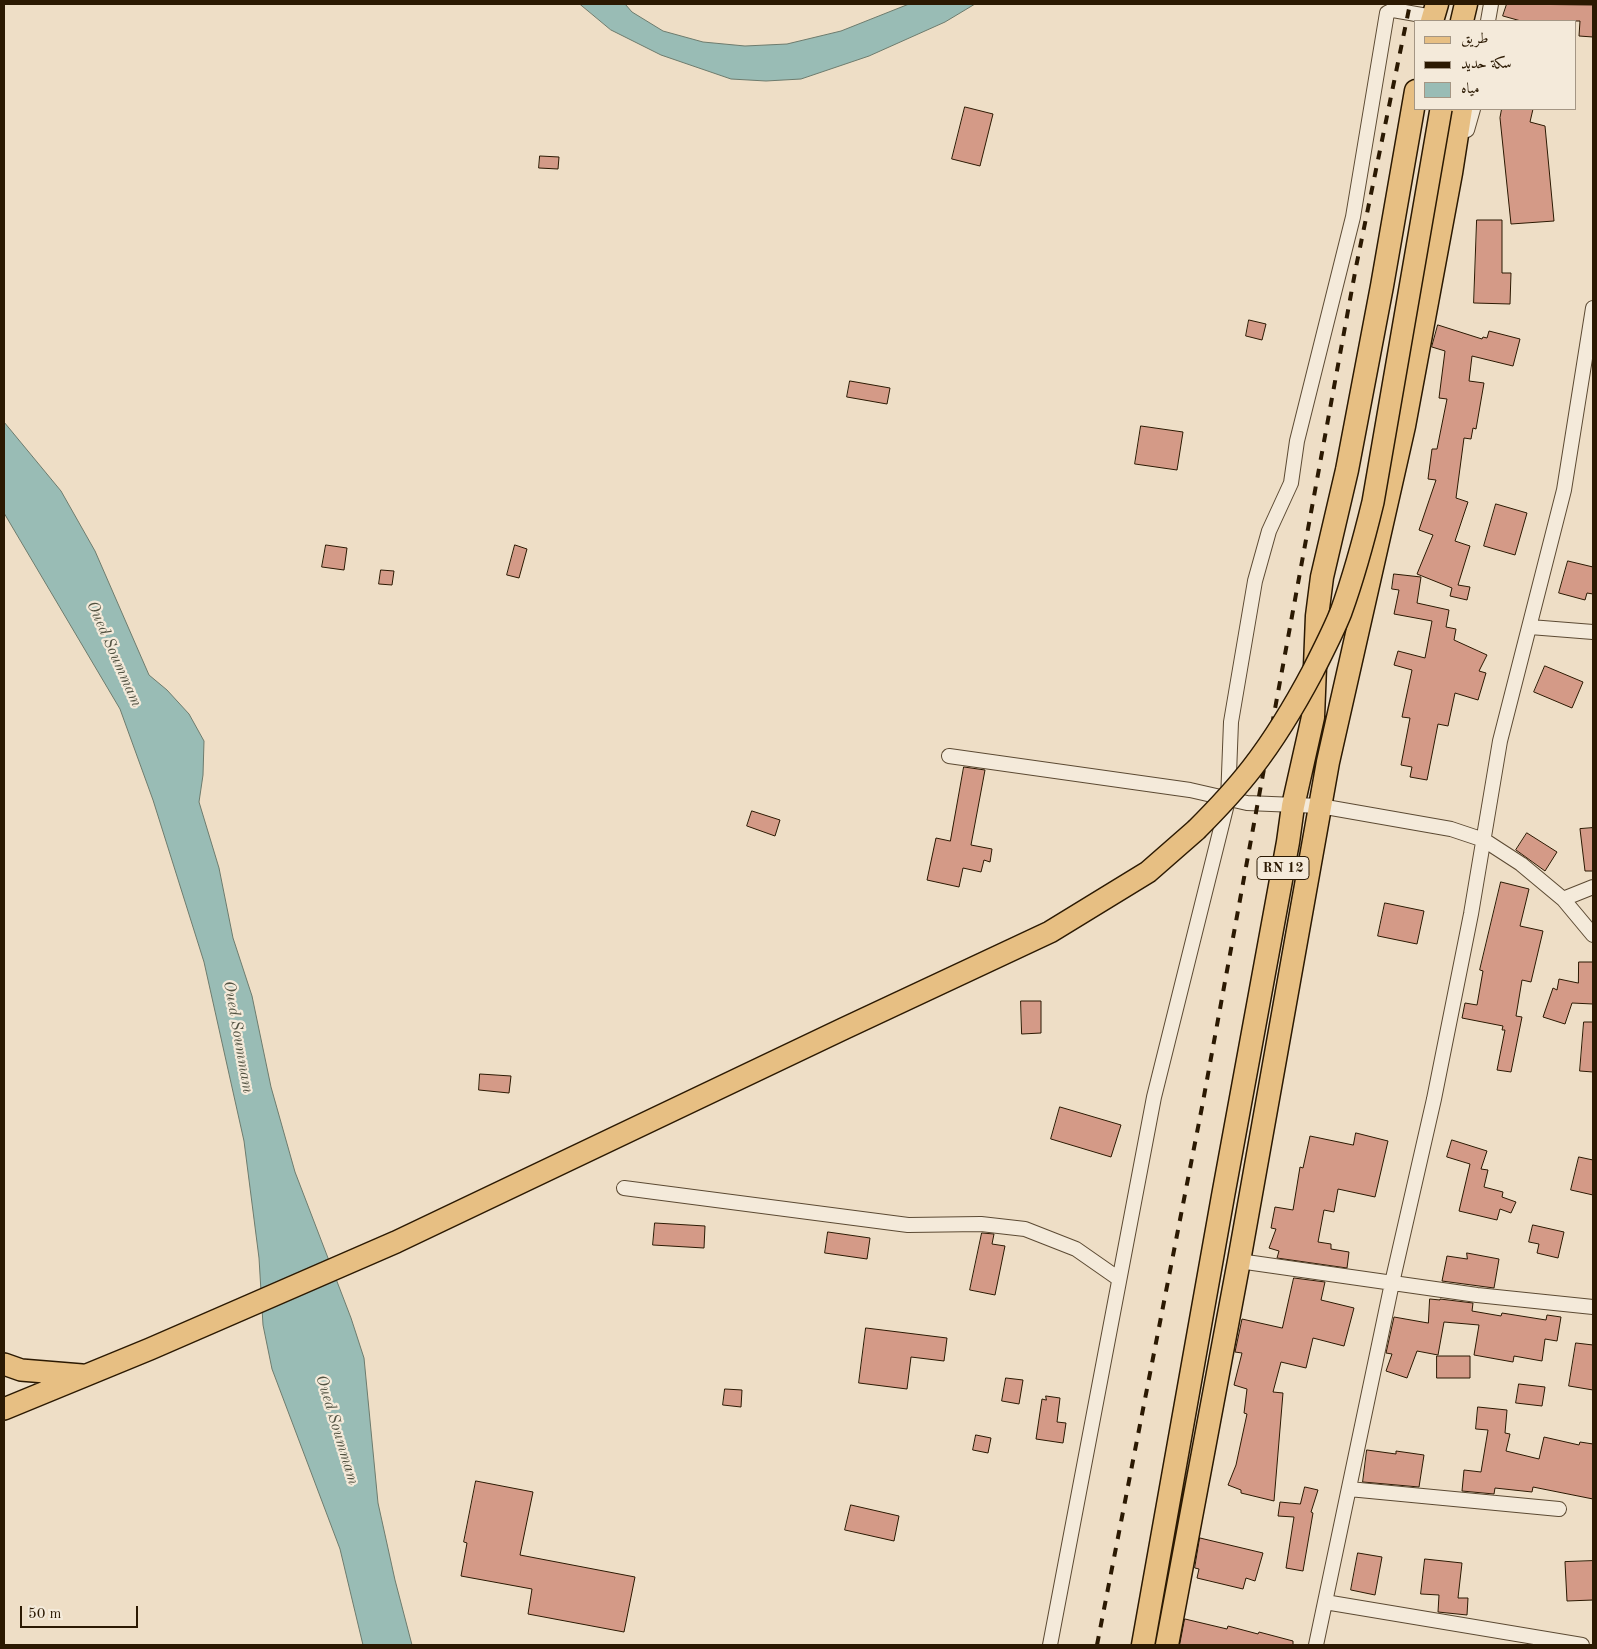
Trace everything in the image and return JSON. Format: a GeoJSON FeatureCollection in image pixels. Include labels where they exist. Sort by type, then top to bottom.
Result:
{"type":"FeatureCollection","features":[{"type":"Feature","properties":{"kind":"highway"},"geometry":{"type":"LineString","coordinates":[[1438,16],[1452,4]]}},
{"type":"Feature","properties":{"kind":"highway"},"geometry":{"type":"LineString","coordinates":[[1462,20],[1466,4]]}},
{"type":"Feature","properties":{"kind":"highway"},"geometry":{"type":"LineString","coordinates":[[1473,20],[1475,4]]}},
{"type":"Feature","properties":{"kind":"highway","name":"RN 12"},"geometry":{"type":"LineString","coordinates":[[1143,1645],[1293,806],[1313,717],[1317,616],[1322,577],[1347,470],[1414,102]]}},
{"type":"Feature","properties":{"kind":"highway","name":"RN 12"},"geometry":{"type":"LineString","coordinates":[[1167,1645],[1239,1262],[1328,762],[1404,426],[1461,110]]}},
{"type":"Feature","properties":{"kind":"main road"},"geometry":{"type":"LineString","coordinates":[[4,1409],[87,1376],[396,1242],[1050,932],[1148,872],[1196,830],[1237,786],[1280,728],[1297,701],[1329,641],[1347,594],[1363,543],[1373,502],[1441,110]]}},
{"type":"Feature","properties":{"kind":"main road"},"geometry":{"type":"LineString","coordinates":[[4,1364],[21,1370],[87,1376]]}},
{"type":"Feature","properties":{"kind":"street"},"geometry":{"type":"LineString","coordinates":[[1488,20],[1491,4]]}},
{"type":"Feature","properties":{"kind":"street"},"geometry":{"type":"LineString","coordinates":[[1050,1645],[1154,1097],[1228,800],[1231,722],[1255,581],[1269,531],[1291,482],[1297,441],[1353,217],[1387,13],[1393,10],[1438,16]]}},
{"type":"Feature","properties":{"kind":"street"},"geometry":{"type":"LineString","coordinates":[[1451,173],[1473,110]]}},
{"type":"Feature","properties":{"kind":"street"},"geometry":{"type":"LineString","coordinates":[[1316,1645],[1392,1283],[1434,1099],[1484,840],[1500,741],[1564,490],[1593,308]]}},
{"type":"Feature","properties":{"kind":"street"},"geometry":{"type":"LineString","coordinates":[[1530,627],[1593,632]]}},
{"type":"Feature","properties":{"kind":"street"},"geometry":{"type":"LineString","coordinates":[[949,756],[1190,790],[1247,803],[1320,806],[1451,829],[1484,840],[1521,864],[1563,899],[1593,935]]}},
{"type":"Feature","properties":{"kind":"street"},"geometry":{"type":"LineString","coordinates":[[1563,899],[1593,887]]}},
{"type":"Feature","properties":{"kind":"street"},"geometry":{"type":"LineString","coordinates":[[624,1188],[908,1225],[981,1224],[1025,1229],[1076,1249],[1118,1279]]}},
{"type":"Feature","properties":{"kind":"street"},"geometry":{"type":"LineString","coordinates":[[1239,1262],[1477,1295],[1593,1307]]}},
{"type":"Feature","properties":{"kind":"street"},"geometry":{"type":"LineString","coordinates":[[1348,1489],[1559,1509]]}},
{"type":"Feature","properties":{"kind":"street"},"geometry":{"type":"LineString","coordinates":[[1325,1602],[1582,1645]]}},
{"type":"Feature","properties":{"kind":"water"},"geometry":{"type":"Polygon","coordinates":[[[580,4],[625,4],[632,12],[663,31],[703,42],[745,46],[787,44],[841,31],[909,4],[975,4],[945,22],[869,56],[801,79],[766,81],[731,79],[661,55],[611,30],[580,4]]]}},
{"type":"Feature","properties":{"kind":"water","name":"Oued Soummam"},"geometry":{"type":"Polygon","coordinates":[[[4,422],[61,491],[95,551],[149,675],[167,690],[189,714],[204,741],[203,775],[199,802],[219,868],[233,938],[252,996],[271,1087],[295,1172],[351,1318],[364,1358],[378,1503],[412,1645],[363,1645],[340,1549],[272,1369],[263,1325],[259,1258],[244,1141],[204,962],[153,800],[120,709],[4,513],[4,422]]]}},
{"type":"Feature","properties":{"kind":"building"},"geometry":{"type":"Polygon","coordinates":[[[1507,4],[1593,5],[1593,37],[1579,36],[1580,21],[1577,20],[1517,20],[1503,16],[1507,4]]]}},
{"type":"Feature","properties":{"kind":"building"},"geometry":{"type":"Polygon","coordinates":[[[965,107],[993,114],[980,166],[952,159],[965,107]]]}},
{"type":"Feature","properties":{"kind":"building"},"geometry":{"type":"Polygon","coordinates":[[[1502,110],[1533,110],[1530,122],[1545,126],[1554,221],[1511,224],[1500,118],[1502,110]]]}},
{"type":"Feature","properties":{"kind":"building"},"geometry":{"type":"Polygon","coordinates":[[[540,156],[559,157],[558,169],[539,168],[540,156]]]}},
{"type":"Feature","properties":{"kind":"building"},"geometry":{"type":"Polygon","coordinates":[[[1477,220],[1502,220],[1502,273],[1511,273],[1510,304],[1474,303],[1477,220]]]}},
{"type":"Feature","properties":{"kind":"building"},"geometry":{"type":"Polygon","coordinates":[[[1249,320],[1266,324],[1262,340],[1246,336],[1249,320]]]}},
{"type":"Feature","properties":{"kind":"building"},"geometry":{"type":"Polygon","coordinates":[[[1438,325],[1482,339],[1483,337],[1487,338],[1489,331],[1520,339],[1513,366],[1472,356],[1469,381],[1484,383],[1476,429],[1473,428],[1471,439],[1464,438],[1456,498],[1468,502],[1455,541],[1470,546],[1458,585],[1470,587],[1467,600],[1450,596],[1452,588],[1417,574],[1433,535],[1419,530],[1436,480],[1428,479],[1432,449],[1437,449],[1447,399],[1439,398],[1445,351],[1432,347],[1438,325]]]}},
{"type":"Feature","properties":{"kind":"building"},"geometry":{"type":"Polygon","coordinates":[[[850,381],[890,388],[887,404],[847,397],[850,381]]]}},
{"type":"Feature","properties":{"kind":"building"},"geometry":{"type":"Polygon","coordinates":[[[1141,426],[1183,432],[1177,470],[1135,464],[1141,426]]]}},
{"type":"Feature","properties":{"kind":"building"},"geometry":{"type":"Polygon","coordinates":[[[1496,504],[1527,513],[1515,555],[1484,546],[1496,504]]]}},
{"type":"Feature","properties":{"kind":"building"},"geometry":{"type":"Polygon","coordinates":[[[326,545],[347,548],[344,570],[322,567],[326,545]]]}},
{"type":"Feature","properties":{"kind":"building"},"geometry":{"type":"Polygon","coordinates":[[[515,545],[527,549],[519,578],[507,575],[515,545]]]}},
{"type":"Feature","properties":{"kind":"building"},"geometry":{"type":"Polygon","coordinates":[[[1568,561],[1593,567],[1593,594],[1587,593],[1585,600],[1559,593],[1568,561]]]}},
{"type":"Feature","properties":{"kind":"building"},"geometry":{"type":"Polygon","coordinates":[[[381,570],[394,571],[392,585],[379,584],[381,570]]]}},
{"type":"Feature","properties":{"kind":"building"},"geometry":{"type":"Polygon","coordinates":[[[1394,574],[1421,577],[1417,603],[1449,610],[1446,627],[1456,629],[1454,640],[1487,655],[1479,671],[1486,673],[1478,700],[1455,693],[1448,726],[1438,724],[1427,780],[1410,777],[1412,767],[1401,765],[1410,718],[1402,717],[1412,670],[1394,665],[1398,651],[1425,658],[1432,621],[1394,614],[1399,590],[1392,589],[1394,574]]]}},
{"type":"Feature","properties":{"kind":"building"},"geometry":{"type":"Polygon","coordinates":[[[1545,666],[1583,682],[1572,708],[1534,692],[1545,666]]]}},
{"type":"Feature","properties":{"kind":"building"},"geometry":{"type":"Polygon","coordinates":[[[964,767],[985,770],[971,845],[992,849],[990,862],[984,860],[981,872],[963,868],[959,887],[927,880],[936,838],[950,841],[964,767]]]}},
{"type":"Feature","properties":{"kind":"building"},"geometry":{"type":"Polygon","coordinates":[[[752,811],[780,820],[775,836],[747,826],[752,811]]]}},
{"type":"Feature","properties":{"kind":"building"},"geometry":{"type":"Polygon","coordinates":[[[1593,828],[1593,871],[1585,871],[1580,829],[1593,828]]]}},
{"type":"Feature","properties":{"kind":"building"},"geometry":{"type":"Polygon","coordinates":[[[1527,833],[1557,852],[1545,871],[1516,850],[1527,833]]]}},
{"type":"Feature","properties":{"kind":"building"},"geometry":{"type":"Polygon","coordinates":[[[1501,882],[1529,889],[1520,926],[1543,931],[1531,982],[1522,980],[1516,1016],[1522,1017],[1511,1072],[1497,1070],[1505,1030],[1502,1030],[1503,1026],[1462,1018],[1465,1003],[1477,1005],[1483,971],[1480,970],[1501,882]]]}},
{"type":"Feature","properties":{"kind":"building"},"geometry":{"type":"Polygon","coordinates":[[[1385,903],[1424,911],[1417,944],[1378,936],[1385,903]]]}},
{"type":"Feature","properties":{"kind":"building"},"geometry":{"type":"Polygon","coordinates":[[[1579,962],[1593,962],[1593,1004],[1572,1003],[1565,1024],[1543,1017],[1553,988],[1557,990],[1559,979],[1578,983],[1579,962]]]}},
{"type":"Feature","properties":{"kind":"building"},"geometry":{"type":"Polygon","coordinates":[[[1021,1001],[1041,1001],[1041,1033],[1022,1034],[1021,1001]]]}},
{"type":"Feature","properties":{"kind":"building"},"geometry":{"type":"Polygon","coordinates":[[[1584,1022],[1593,1022],[1593,1072],[1580,1071],[1584,1022]]]}},
{"type":"Feature","properties":{"kind":"building"},"geometry":{"type":"Polygon","coordinates":[[[480,1074],[511,1076],[509,1093],[479,1090],[480,1074]]]}},
{"type":"Feature","properties":{"kind":"building"},"geometry":{"type":"Polygon","coordinates":[[[1060,1107],[1121,1125],[1111,1157],[1051,1139],[1060,1107]]]}},
{"type":"Feature","properties":{"kind":"building"},"geometry":{"type":"Polygon","coordinates":[[[1356,1133],[1388,1141],[1375,1197],[1338,1189],[1334,1212],[1324,1210],[1318,1242],[1331,1244],[1331,1249],[1349,1252],[1347,1268],[1277,1258],[1279,1251],[1269,1248],[1276,1229],[1271,1228],[1275,1207],[1293,1210],[1300,1167],[1303,1168],[1310,1136],[1353,1145],[1356,1133]]]}},
{"type":"Feature","properties":{"kind":"building"},"geometry":{"type":"Polygon","coordinates":[[[1452,1140],[1487,1151],[1481,1169],[1488,1170],[1484,1187],[1503,1192],[1502,1197],[1516,1202],[1511,1213],[1500,1209],[1497,1220],[1459,1211],[1470,1164],[1447,1157],[1452,1140]]]}},
{"type":"Feature","properties":{"kind":"building"},"geometry":{"type":"Polygon","coordinates":[[[1579,1157],[1593,1160],[1593,1195],[1571,1190],[1579,1157]]]}},
{"type":"Feature","properties":{"kind":"building"},"geometry":{"type":"Polygon","coordinates":[[[655,1223],[705,1226],[704,1248],[653,1245],[655,1223]]]}},
{"type":"Feature","properties":{"kind":"building"},"geometry":{"type":"Polygon","coordinates":[[[1533,1225],[1564,1232],[1558,1258],[1537,1253],[1539,1244],[1529,1242],[1533,1225]]]}},
{"type":"Feature","properties":{"kind":"building"},"geometry":{"type":"Polygon","coordinates":[[[828,1232],[870,1238],[867,1259],[825,1253],[828,1232]]]}},
{"type":"Feature","properties":{"kind":"building"},"geometry":{"type":"Polygon","coordinates":[[[982,1233],[994,1234],[992,1244],[1005,1246],[995,1295],[970,1290],[982,1233]]]}},
{"type":"Feature","properties":{"kind":"building"},"geometry":{"type":"Polygon","coordinates":[[[1467,1253],[1499,1259],[1494,1288],[1442,1281],[1447,1256],[1467,1259],[1467,1253]]]}},
{"type":"Feature","properties":{"kind":"building"},"geometry":{"type":"Polygon","coordinates":[[[1294,1278],[1325,1282],[1321,1300],[1354,1308],[1344,1346],[1313,1338],[1306,1368],[1281,1362],[1273,1392],[1283,1393],[1274,1501],[1241,1493],[1241,1490],[1228,1485],[1236,1465],[1247,1414],[1244,1413],[1247,1389],[1234,1385],[1242,1353],[1235,1352],[1242,1319],[1282,1328],[1294,1278]]]}},
{"type":"Feature","properties":{"kind":"building"},"geometry":{"type":"Polygon","coordinates":[[[1430,1299],[1473,1303],[1472,1311],[1501,1316],[1502,1313],[1546,1320],[1547,1315],[1561,1317],[1557,1341],[1545,1339],[1542,1361],[1514,1356],[1513,1362],[1474,1355],[1479,1325],[1444,1322],[1438,1355],[1417,1351],[1407,1378],[1386,1371],[1392,1354],[1386,1353],[1394,1317],[1428,1323],[1430,1299]]]}},
{"type":"Feature","properties":{"kind":"building"},"geometry":{"type":"Polygon","coordinates":[[[866,1328],[947,1338],[944,1361],[911,1357],[907,1389],[859,1383],[866,1328]]]}},
{"type":"Feature","properties":{"kind":"building"},"geometry":{"type":"Polygon","coordinates":[[[1576,1343],[1593,1345],[1593,1390],[1569,1386],[1576,1343]]]}},
{"type":"Feature","properties":{"kind":"building"},"geometry":{"type":"Polygon","coordinates":[[[1437,1356],[1470,1356],[1470,1378],[1437,1378],[1437,1356]]]}},
{"type":"Feature","properties":{"kind":"building"},"geometry":{"type":"Polygon","coordinates":[[[1006,1378],[1023,1380],[1019,1404],[1002,1401],[1006,1378]]]}},
{"type":"Feature","properties":{"kind":"building"},"geometry":{"type":"Polygon","coordinates":[[[1519,1384],[1545,1387],[1542,1406],[1516,1403],[1519,1384]]]}},
{"type":"Feature","properties":{"kind":"building"},"geometry":{"type":"Polygon","coordinates":[[[725,1389],[742,1390],[741,1407],[723,1405],[725,1389]]]}},
{"type":"Feature","properties":{"kind":"building"},"geometry":{"type":"Polygon","coordinates":[[[1046,1396],[1060,1398],[1057,1422],[1066,1423],[1063,1443],[1036,1439],[1042,1399],[1046,1400],[1046,1396]]]}},
{"type":"Feature","properties":{"kind":"building"},"geometry":{"type":"Polygon","coordinates":[[[1478,1407],[1507,1410],[1505,1433],[1510,1434],[1506,1451],[1539,1459],[1544,1437],[1579,1445],[1580,1442],[1593,1444],[1593,1499],[1533,1487],[1532,1492],[1495,1488],[1494,1494],[1462,1491],[1464,1470],[1481,1472],[1488,1430],[1476,1429],[1478,1407]]]}},
{"type":"Feature","properties":{"kind":"building"},"geometry":{"type":"Polygon","coordinates":[[[976,1435],[991,1438],[988,1453],[973,1450],[976,1435]]]}},
{"type":"Feature","properties":{"kind":"building"},"geometry":{"type":"Polygon","coordinates":[[[1367,1450],[1396,1454],[1396,1451],[1424,1455],[1419,1487],[1363,1482],[1367,1450]]]}},
{"type":"Feature","properties":{"kind":"building"},"geometry":{"type":"Polygon","coordinates":[[[476,1481],[533,1492],[520,1555],[635,1577],[624,1632],[528,1614],[532,1589],[461,1576],[467,1543],[464,1542],[476,1481]]]}},
{"type":"Feature","properties":{"kind":"building"},"geometry":{"type":"Polygon","coordinates":[[[1305,1487],[1318,1490],[1311,1512],[1313,1513],[1303,1571],[1286,1568],[1294,1517],[1278,1516],[1280,1502],[1300,1504],[1305,1487]]]}},
{"type":"Feature","properties":{"kind":"building"},"geometry":{"type":"Polygon","coordinates":[[[851,1505],[899,1516],[894,1541],[845,1530],[851,1505]]]}},
{"type":"Feature","properties":{"kind":"building"},"geometry":{"type":"Polygon","coordinates":[[[1200,1538],[1263,1553],[1255,1581],[1246,1578],[1243,1589],[1197,1578],[1199,1569],[1195,1568],[1200,1538]]]}},
{"type":"Feature","properties":{"kind":"building"},"geometry":{"type":"Polygon","coordinates":[[[1358,1553],[1382,1557],[1375,1595],[1351,1590],[1358,1553]]]}},
{"type":"Feature","properties":{"kind":"building"},"geometry":{"type":"Polygon","coordinates":[[[1425,1559],[1462,1563],[1458,1598],[1468,1598],[1467,1615],[1438,1612],[1439,1595],[1421,1594],[1425,1559]]]}},
{"type":"Feature","properties":{"kind":"building"},"geometry":{"type":"Polygon","coordinates":[[[1593,1561],[1593,1600],[1567,1601],[1565,1562],[1593,1561]]]}},
{"type":"Feature","properties":{"kind":"building"},"geometry":{"type":"Polygon","coordinates":[[[1185,1619],[1227,1629],[1228,1626],[1258,1634],[1259,1632],[1293,1641],[1293,1645],[1180,1645],[1185,1619]]]}},
{"type":"Feature","properties":{"kind":"railway"},"geometry":{"type":"LineString","coordinates":[[1097,1645],[1202,1107],[1356,267],[1410,4]]}}]}
